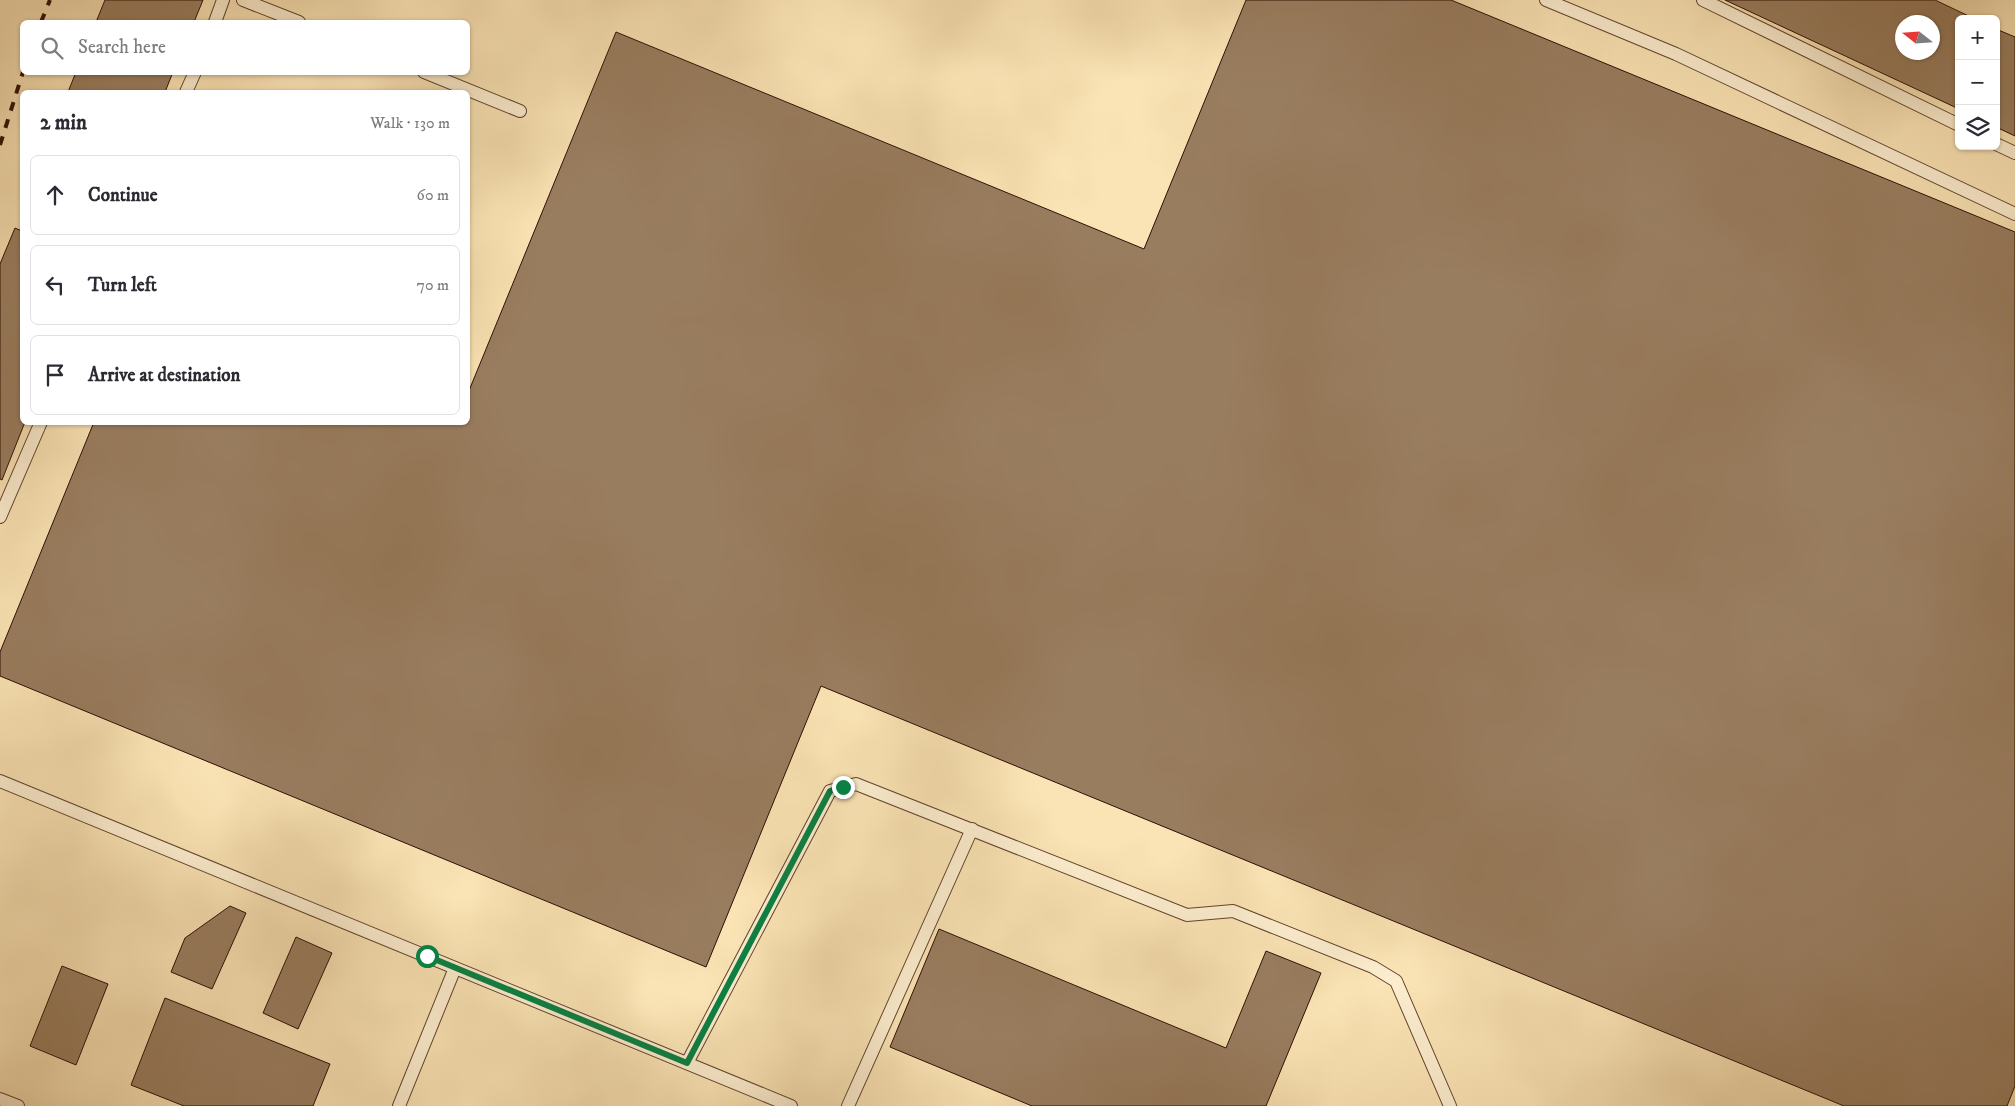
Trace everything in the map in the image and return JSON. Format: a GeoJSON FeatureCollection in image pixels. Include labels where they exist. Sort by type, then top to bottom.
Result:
{"type":"FeatureCollection","features":[{"type":"Feature","properties":{"kind":"lane"},"geometry":{"type":"LineString","coordinates":[[215,20],[223,0]]}},
{"type":"Feature","properties":{"kind":"lane"},"geometry":{"type":"LineString","coordinates":[[243,0],[294,20]]}},
{"type":"Feature","properties":{"kind":"lane"},"geometry":{"type":"LineString","coordinates":[[1546,0],[1676,54],[2015,214]]}},
{"type":"Feature","properties":{"kind":"lane"},"geometry":{"type":"LineString","coordinates":[[1704,0],[1955,123]]}},
{"type":"Feature","properties":{"kind":"lane"},"geometry":{"type":"LineString","coordinates":[[187,90],[194,75]]}},
{"type":"Feature","properties":{"kind":"lane"},"geometry":{"type":"LineString","coordinates":[[431,75],[468,90]]}},
{"type":"Feature","properties":{"kind":"lane"},"geometry":{"type":"LineString","coordinates":[[470,91],[520,111]]}},
{"type":"Feature","properties":{"kind":"lane"},"geometry":{"type":"LineString","coordinates":[[2000,146],[2015,153]]}},
{"type":"Feature","properties":{"kind":"lane"},"geometry":{"type":"LineString","coordinates":[[0,517],[40,425]]}},
{"type":"Feature","properties":{"kind":"lane"},"geometry":{"type":"LineString","coordinates":[[0,781],[791,1106]]}},
{"type":"Feature","properties":{"kind":"lane"},"geometry":{"type":"LineString","coordinates":[[687,1063],[830,791],[856,784],[1187,915],[1233,911],[1373,967],[1396,981],[1450,1106]]}},
{"type":"Feature","properties":{"kind":"lane"},"geometry":{"type":"LineString","coordinates":[[848,1106],[972,830]]}},
{"type":"Feature","properties":{"kind":"lane"},"geometry":{"type":"LineString","coordinates":[[399,1106],[455,968]]}},
{"type":"Feature","properties":{"kind":"lane"},"geometry":{"type":"LineString","coordinates":[[0,1098],[18,1106]]}},
{"type":"Feature","properties":{"kind":"building"},"geometry":{"type":"Polygon","coordinates":[[[105,0],[203,0],[195,20],[97,20],[105,0]]]}},
{"type":"Feature","properties":{"kind":"building"},"geometry":{"type":"Polygon","coordinates":[[[1246,0],[1451,0],[2015,232],[2015,1086],[2007,1106],[1844,1106],[821,686],[706,967],[0,676],[0,652],[93,425],[470,425],[470,388],[616,32],[1144,249],[1246,0]]]}},
{"type":"Feature","properties":{"kind":"building"},"geometry":{"type":"Polygon","coordinates":[[[1725,0],[1935,0],[1967,15],[1955,15],[1955,107],[1725,0]]]}},
{"type":"Feature","properties":{"kind":"building"},"geometry":{"type":"Polygon","coordinates":[[[2000,31],[2015,37],[2015,136],[2000,129],[2000,31]]]}},
{"type":"Feature","properties":{"kind":"building"},"geometry":{"type":"Polygon","coordinates":[[[75,75],[172,75],[166,90],[69,90],[75,75]]]}},
{"type":"Feature","properties":{"kind":"building"},"geometry":{"type":"Polygon","coordinates":[[[15,228],[20,230],[20,425],[24,425],[2,480],[0,479],[0,264],[15,228]]]}},
{"type":"Feature","properties":{"kind":"building"},"geometry":{"type":"Polygon","coordinates":[[[230,906],[246,913],[212,989],[171,972],[185,938],[230,906]]]}},
{"type":"Feature","properties":{"kind":"building"},"geometry":{"type":"Polygon","coordinates":[[[939,929],[1226,1048],[1266,951],[1321,973],[1266,1106],[1032,1106],[890,1047],[939,929]]]}},
{"type":"Feature","properties":{"kind":"building"},"geometry":{"type":"Polygon","coordinates":[[[296,937],[332,953],[298,1029],[263,1013],[296,937]]]}},
{"type":"Feature","properties":{"kind":"building"},"geometry":{"type":"Polygon","coordinates":[[[62,966],[108,984],[76,1065],[30,1046],[62,966]]]}},
{"type":"Feature","properties":{"kind":"building"},"geometry":{"type":"Polygon","coordinates":[[[165,998],[330,1064],[313,1106],[184,1106],[131,1085],[165,998]]]}},
{"type":"Feature","properties":{"kind":"railway"},"geometry":{"type":"LineString","coordinates":[[42,20],[50,0]]}},
{"type":"Feature","properties":{"kind":"railway"},"geometry":{"type":"LineString","coordinates":[[0,145],[22,75]]}},
{"type":"Feature","properties":{"kind":"route"},"geometry":{"type":"LineString","coordinates":[[427,956],[687,1063],[830,791],[843,787]]}}]}
